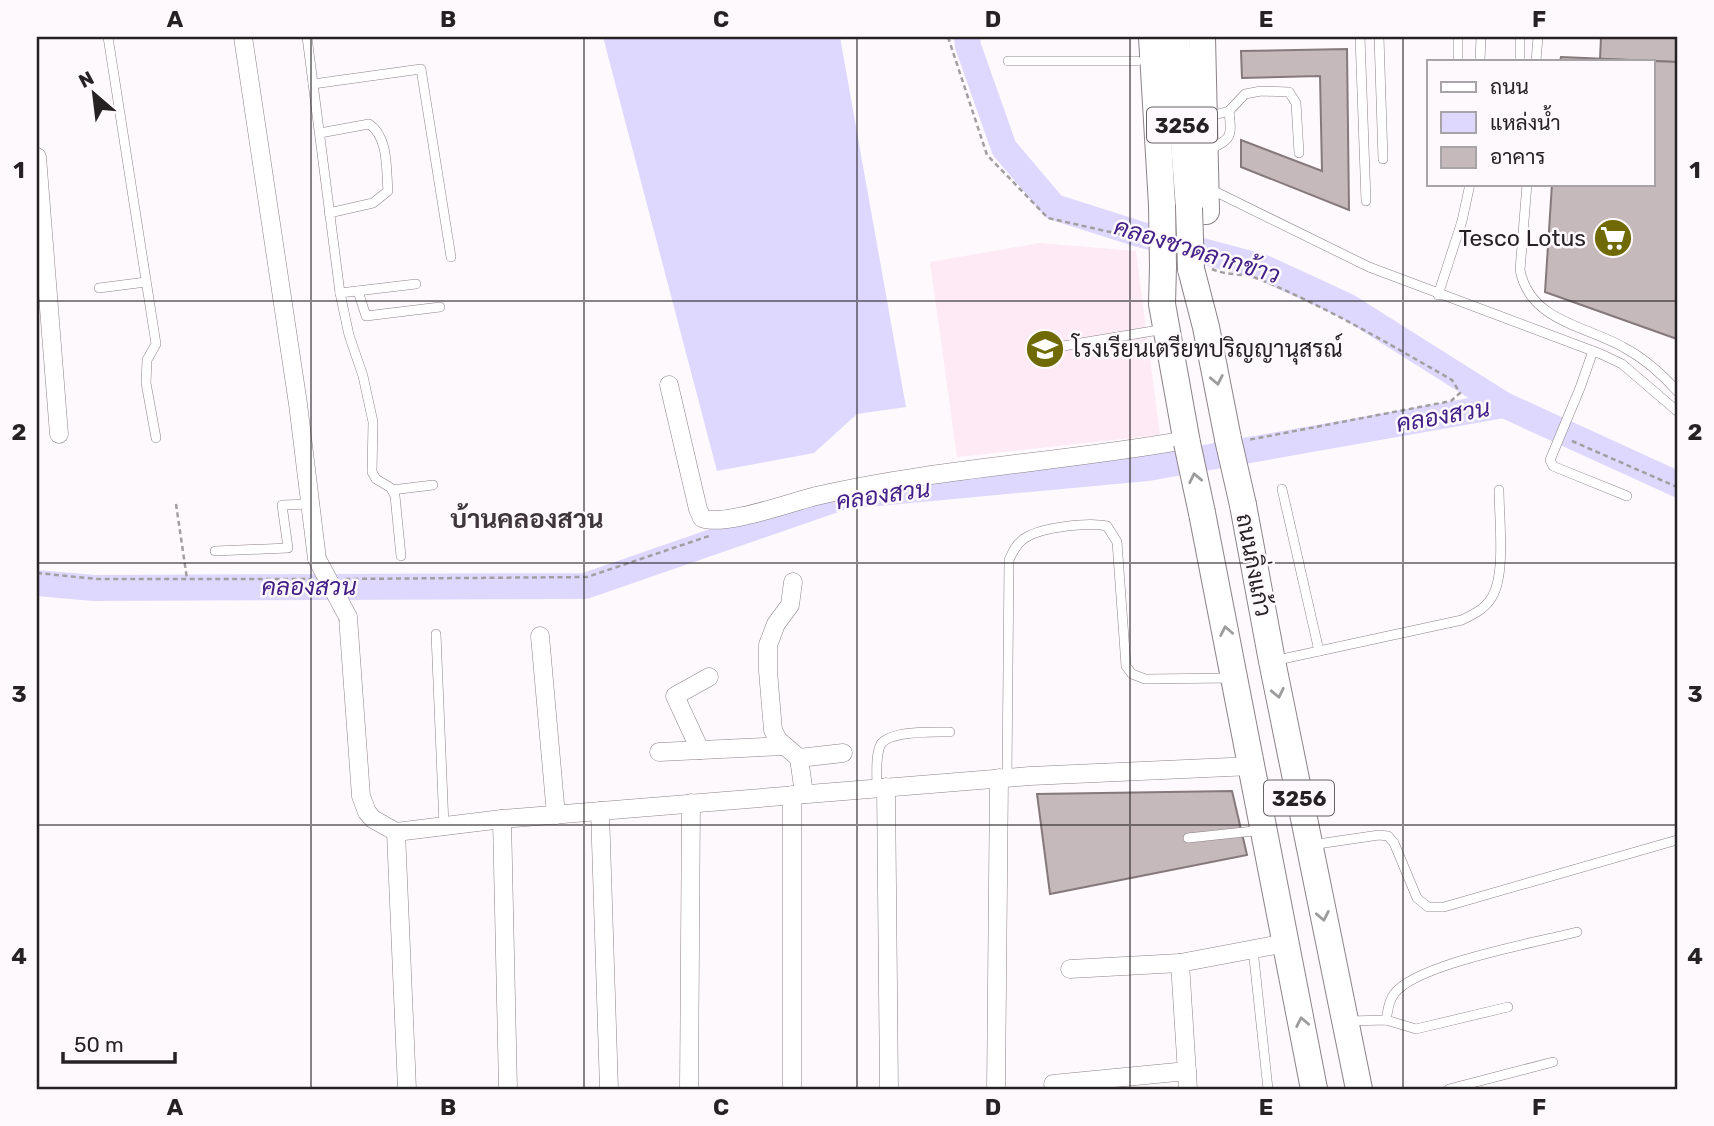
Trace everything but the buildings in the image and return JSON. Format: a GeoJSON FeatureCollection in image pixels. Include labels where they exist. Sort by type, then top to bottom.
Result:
{"type":"FeatureCollection","features":[{"type":"Feature","properties":{"kind":"main road","name":"ถนนกิ่งแก้ว"},"geometry":{"type":"LineString","coordinates":[[1161,42],[1151,257],[1314,1089]]}},
{"type":"Feature","properties":{"kind":"main road","name":"ถนนกิ่งแก้ว"},"geometry":{"type":"LineString","coordinates":[[1161,42],[1201,202],[1200,274],[1237,440],[1242,505],[1359,1089]]}},
{"type":"Feature","properties":{"kind":"main road"},"geometry":{"type":"LineString","coordinates":[[1161,42],[1217,114],[1206,151],[1201,202]]}},
{"type":"Feature","properties":{"kind":"street"},"geometry":{"type":"LineString","coordinates":[[243,37],[299,404],[317,559],[348,617],[361,796],[367,812],[396,832],[502,819],[1003,778],[1252,766]]}},
{"type":"Feature","properties":{"kind":"street"},"geometry":{"type":"LineString","coordinates":[[37,157],[42,279],[59,434]]}},
{"type":"Feature","properties":{"kind":"street"},"geometry":{"type":"LineString","coordinates":[[669,385],[698,509],[702,518],[708,520],[730,519],[818,496],[931,474],[1187,441]]}},
{"type":"Feature","properties":{"kind":"street"},"geometry":{"type":"LineString","coordinates":[[793,582],[790,605],[776,624],[768,645],[773,730],[778,740],[799,758],[843,753]]}},
{"type":"Feature","properties":{"kind":"street"},"geometry":{"type":"LineString","coordinates":[[540,636],[555,815]]}},
{"type":"Feature","properties":{"kind":"street"},"geometry":{"type":"LineString","coordinates":[[700,750],[675,696],[709,677]]}},
{"type":"Feature","properties":{"kind":"street"},"geometry":{"type":"LineString","coordinates":[[659,752],[784,746]]}},
{"type":"Feature","properties":{"kind":"street"},"geometry":{"type":"LineString","coordinates":[[792,1089],[799,758]]}},
{"type":"Feature","properties":{"kind":"street"},"geometry":{"type":"LineString","coordinates":[[996,1089],[1003,778]]}},
{"type":"Feature","properties":{"kind":"street"},"geometry":{"type":"LineString","coordinates":[[882,788],[889,1089]]}},
{"type":"Feature","properties":{"kind":"street"},"geometry":{"type":"LineString","coordinates":[[690,1089],[691,803]]}},
{"type":"Feature","properties":{"kind":"street"},"geometry":{"type":"LineString","coordinates":[[600,811],[609,1089]]}},
{"type":"Feature","properties":{"kind":"street"},"geometry":{"type":"LineString","coordinates":[[502,819],[508,1089]]}},
{"type":"Feature","properties":{"kind":"street"},"geometry":{"type":"LineString","coordinates":[[396,832],[407,1089]]}},
{"type":"Feature","properties":{"kind":"street"},"geometry":{"type":"LineString","coordinates":[[1070,969],[1180,962],[1286,943]]}},
{"type":"Feature","properties":{"kind":"street"},"geometry":{"type":"LineString","coordinates":[[1053,1084],[1187,1080],[1180,962]]}},
{"type":"Feature","properties":{"kind":"lane"},"geometry":{"type":"LineString","coordinates":[[108,37],[156,344],[148,360],[146,383],[156,438]]}},
{"type":"Feature","properties":{"kind":"lane"},"geometry":{"type":"LineString","coordinates":[[307,37],[340,293],[373,422],[372,472],[395,496],[401,556]]}},
{"type":"Feature","properties":{"kind":"lane"},"geometry":{"type":"LineString","coordinates":[[1360,37],[1366,201]]}},
{"type":"Feature","properties":{"kind":"lane"},"geometry":{"type":"LineString","coordinates":[[1379,37],[1383,159]]}},
{"type":"Feature","properties":{"kind":"lane"},"geometry":{"type":"LineString","coordinates":[[1458,37],[1458,60]]}},
{"type":"Feature","properties":{"kind":"lane"},"geometry":{"type":"LineString","coordinates":[[1480,60],[1481,37]]}},
{"type":"Feature","properties":{"kind":"lane"},"geometry":{"type":"LineString","coordinates":[[1520,37],[1520,60]]}},
{"type":"Feature","properties":{"kind":"lane"},"geometry":{"type":"LineString","coordinates":[[1536,60],[1538,37]]}},
{"type":"Feature","properties":{"kind":"lane"},"geometry":{"type":"LineString","coordinates":[[1008,61],[1161,42]]}},
{"type":"Feature","properties":{"kind":"lane"},"geometry":{"type":"LineString","coordinates":[[313,84],[421,69],[451,257]]}},
{"type":"Feature","properties":{"kind":"lane"},"geometry":{"type":"LineString","coordinates":[[1217,114],[1245,94],[1261,91],[1289,92],[1296,103],[1299,153]]}},
{"type":"Feature","properties":{"kind":"lane"},"geometry":{"type":"LineString","coordinates":[[320,133],[369,124],[382,137],[388,191],[373,204],[329,213]]}},
{"type":"Feature","properties":{"kind":"lane"},"geometry":{"type":"LineString","coordinates":[[1438,295],[1462,221],[1470,186]]}},
{"type":"Feature","properties":{"kind":"lane"},"geometry":{"type":"LineString","coordinates":[[1527,186],[1520,270],[1522,283],[1534,302],[1558,318],[1622,346],[1661,372],[1677,391]]}},
{"type":"Feature","properties":{"kind":"lane"},"geometry":{"type":"LineString","coordinates":[[1201,202],[1438,295],[1593,351],[1622,364],[1677,411]]}},
{"type":"Feature","properties":{"kind":"lane"},"geometry":{"type":"LineString","coordinates":[[99,288],[146,282]]}},
{"type":"Feature","properties":{"kind":"lane"},"geometry":{"type":"LineString","coordinates":[[340,293],[416,284]]}},
{"type":"Feature","properties":{"kind":"lane"},"geometry":{"type":"LineString","coordinates":[[358,291],[366,316],[440,307]]}},
{"type":"Feature","properties":{"kind":"lane"},"geometry":{"type":"LineString","coordinates":[[1051,348],[1164,317]]}},
{"type":"Feature","properties":{"kind":"lane"},"geometry":{"type":"LineString","coordinates":[[1593,351],[1550,460],[1553,466],[1627,496]]}},
{"type":"Feature","properties":{"kind":"lane"},"geometry":{"type":"LineString","coordinates":[[392,490],[433,485]]}},
{"type":"Feature","properties":{"kind":"lane"},"geometry":{"type":"LineString","coordinates":[[1282,489],[1319,651]]}},
{"type":"Feature","properties":{"kind":"lane"},"geometry":{"type":"LineString","coordinates":[[1272,661],[1462,620],[1483,609],[1492,599],[1500,581],[1499,489]]}},
{"type":"Feature","properties":{"kind":"lane"},"geometry":{"type":"LineString","coordinates":[[215,551],[288,548],[282,505],[311,505]]}},
{"type":"Feature","properties":{"kind":"lane"},"geometry":{"type":"LineString","coordinates":[[1003,778],[1009,560],[1016,546],[1031,535],[1095,523],[1107,527],[1113,534],[1117,542],[1126,666],[1132,674],[1145,680],[1235,678]]}},
{"type":"Feature","properties":{"kind":"lane"},"geometry":{"type":"LineString","coordinates":[[436,634],[444,826]]}},
{"type":"Feature","properties":{"kind":"lane"},"geometry":{"type":"LineString","coordinates":[[882,788],[879,752],[881,744],[893,736],[928,731],[950,732]]}},
{"type":"Feature","properties":{"kind":"lane"},"geometry":{"type":"LineString","coordinates":[[1188,838],[1264,829]]}},
{"type":"Feature","properties":{"kind":"lane"},"geometry":{"type":"LineString","coordinates":[[1309,845],[1388,836],[1394,842],[1417,898],[1428,907],[1444,907],[1677,840]]}},
{"type":"Feature","properties":{"kind":"lane"},"geometry":{"type":"LineString","coordinates":[[1386,1020],[1388,1006],[1394,994],[1414,977],[1457,962],[1577,932]]}},
{"type":"Feature","properties":{"kind":"lane"},"geometry":{"type":"LineString","coordinates":[[1253,949],[1268,1089]]}},
{"type":"Feature","properties":{"kind":"lane"},"geometry":{"type":"LineString","coordinates":[[1345,1022],[1386,1020],[1416,1029],[1508,1007]]}},
{"type":"Feature","properties":{"kind":"lane"},"geometry":{"type":"LineString","coordinates":[[1449,1089],[1553,1062]]}},
{"type":"Feature","properties":{"kind":"path"},"geometry":{"type":"LineString","coordinates":[[948,37],[987,155],[1048,218],[1132,236],[1151,257]]}},
{"type":"Feature","properties":{"kind":"path"},"geometry":{"type":"LineString","coordinates":[[1200,274],[1255,278],[1339,316],[1451,380],[1460,393],[1451,401],[1237,440]]}},
{"type":"Feature","properties":{"kind":"path"},"geometry":{"type":"LineString","coordinates":[[1559,435],[1677,487]]}},
{"type":"Feature","properties":{"kind":"path"},"geometry":{"type":"LineString","coordinates":[[176,504],[187,579]]}},
{"type":"Feature","properties":{"kind":"path"},"geometry":{"type":"LineString","coordinates":[[342,579],[587,577],[714,535]]}},
{"type":"Feature","properties":{"kind":"path"},"geometry":{"type":"LineString","coordinates":[[37,573],[97,579],[316,579]]}},
{"type":"Feature","properties":{"kind":"shaded area","name":"โรงเรียนเตรียทปริญญานุสรณ์"},"geometry":{"type":"Polygon","coordinates":[[[1040,243],[1136,251],[1160,435],[957,457],[930,262],[1040,243]]]}},
{"type":"Feature","properties":{"kind":"water"},"geometry":{"type":"Polygon","coordinates":[[[603,37],[840,37],[906,407],[857,414],[814,453],[717,471],[603,37]]]}},
{"type":"Feature","properties":{"kind":"waterway","name":"คลองชวดลากข้าว"},"geometry":{"type":"LineString","coordinates":[[967,37],[1004,148],[1054,207],[1139,234],[1262,267],[1347,306],[1504,405],[1677,484]]}},
{"type":"Feature","properties":{"kind":"waterway","name":"คลองสวน"},"geometry":{"type":"LineString","coordinates":[[37,583],[94,588],[585,586],[845,496],[1148,468],[1504,405]]}},
{"type":"Feature","properties":{"kind":"place","name":"Tesco Lotus"},"geometry":{"type":"Point","coordinates":[1613,238]}},
{"type":"Feature","properties":{"kind":"place","name":"โรงเรียนเตรียทปริญญานุสรณ์"},"geometry":{"type":"Point","coordinates":[1045,349]}},
{"type":"Feature","properties":{"kind":"district","name":"บ้านคลองสวน"},"geometry":{"type":"Point","coordinates":[527,519]}}]}
